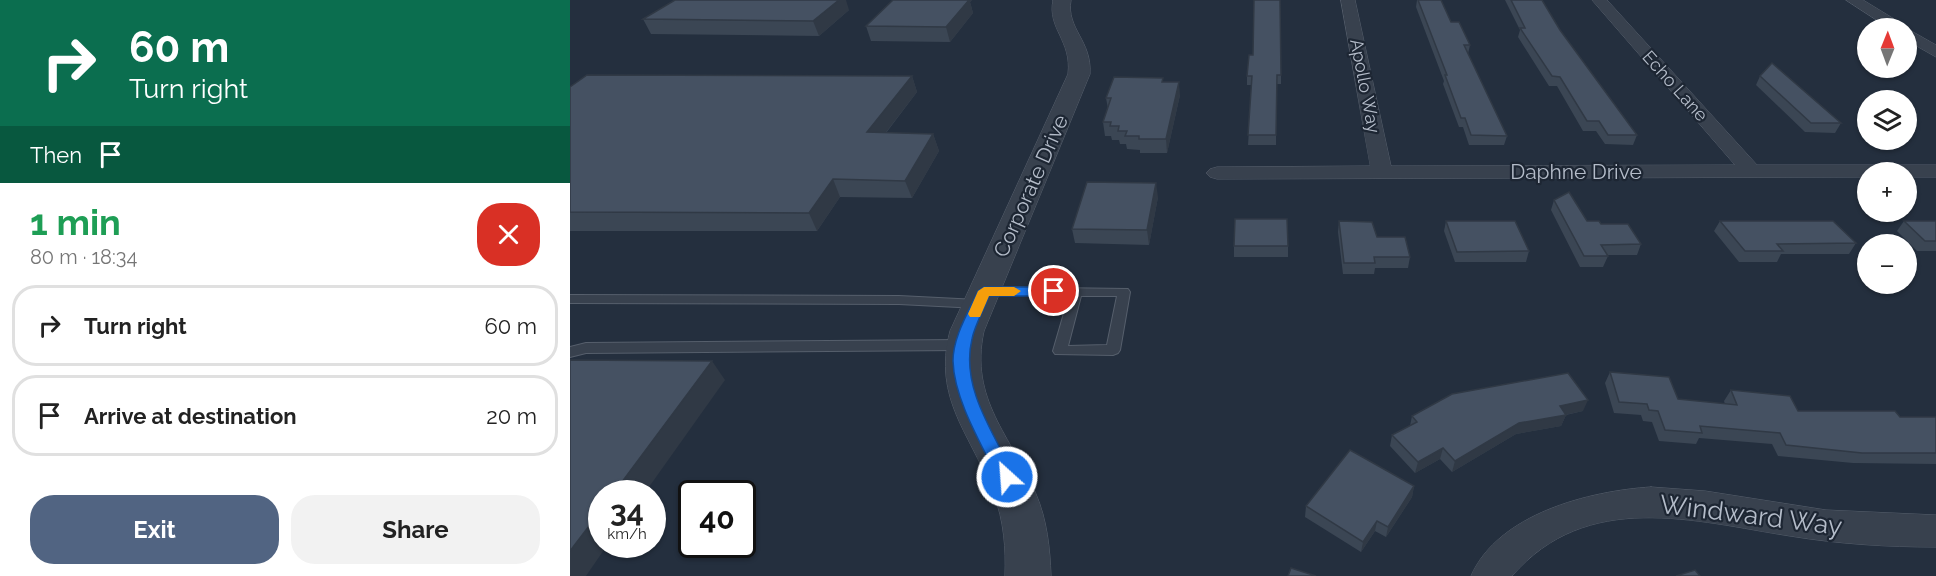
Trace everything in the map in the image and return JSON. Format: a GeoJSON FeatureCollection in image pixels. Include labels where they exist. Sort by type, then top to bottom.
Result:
{"type":"FeatureCollection","features":[{"type":"Feature","properties":{"kind":"street","name":"Corporate Drive"},"geometry":{"type":"LineString","coordinates":[[1028,576],[1026,535],[1015,495],[965,390],[961,360],[963,345],[982,297],[1079,74],[1080,50],[1060,19],[1059,9],[1062,0]]}},
{"type":"Feature","properties":{"kind":"street","name":"Apollo Way"},"geometry":{"type":"LineString","coordinates":[[1347,0],[1382,172]]}},
{"type":"Feature","properties":{"kind":"street","name":"Echo Lane"},"geometry":{"type":"LineString","coordinates":[[1599,0],[1752,172]]}},
{"type":"Feature","properties":{"kind":"street"},"geometry":{"type":"LineString","coordinates":[[1853,0],[1883,18]]}},
{"type":"Feature","properties":{"kind":"street"},"geometry":{"type":"LineString","coordinates":[[1917,40],[1936,52]]}},
{"type":"Feature","properties":{"kind":"street","name":"Daphne Drive"},"geometry":{"type":"LineString","coordinates":[[1217,173],[1936,171]]}},
{"type":"Feature","properties":{"kind":"street","name":"Windward Way"},"geometry":{"type":"LineString","coordinates":[[1498,566],[1530,536],[1568,516],[1596,508],[1643,502],[1676,503],[1792,522],[1855,528],[1936,531]]}},
{"type":"Feature","properties":{"kind":"lane"},"geometry":{"type":"LineString","coordinates":[[570,298],[899,300],[1076,292],[1124,292],[1113,350],[1060,351],[1076,292]]}},
{"type":"Feature","properties":{"kind":"lane"},"geometry":{"type":"LineString","coordinates":[[570,352],[586,348],[963,345]]}},
{"type":"Feature","properties":{"kind":"building"},"geometry":{"type":"Polygon","coordinates":[[[675,0],[839,0],[813,21],[643,19],[675,0]]]}},
{"type":"Feature","properties":{"kind":"building"},"geometry":{"type":"Polygon","coordinates":[[[893,0],[969,0],[946,27],[866,26],[893,0]]]}},
{"type":"Feature","properties":{"kind":"building"},"geometry":{"type":"Polygon","coordinates":[[[1254,0],[1280,0],[1281,75],[1277,75],[1276,135],[1248,135],[1252,76],[1247,76],[1249,55],[1253,55],[1254,0]]]}},
{"type":"Feature","properties":{"kind":"building"},"geometry":{"type":"Polygon","coordinates":[[[1418,0],[1441,0],[1451,22],[1459,22],[1470,45],[1464,45],[1507,136],[1471,135],[1465,118],[1461,118],[1418,0]]]}},
{"type":"Feature","properties":{"kind":"building"},"geometry":{"type":"Polygon","coordinates":[[[1511,0],[1542,0],[1560,30],[1637,135],[1608,135],[1599,121],[1587,121],[1560,77],[1552,76],[1520,28],[1525,28],[1511,0]]]}},
{"type":"Feature","properties":{"kind":"building"},"geometry":{"type":"Polygon","coordinates":[[[1772,63],[1841,123],[1811,123],[1760,76],[1772,63]]]}},
{"type":"Feature","properties":{"kind":"building"},"geometry":{"type":"Polygon","coordinates":[[[587,75],[912,76],[867,132],[933,134],[905,181],[833,179],[809,213],[570,212],[570,87],[587,75]]]}},
{"type":"Feature","properties":{"kind":"building"},"geometry":{"type":"Polygon","coordinates":[[[1114,77],[1163,78],[1162,82],[1179,82],[1166,139],[1139,139],[1139,136],[1125,136],[1127,131],[1118,131],[1119,126],[1110,126],[1111,122],[1103,122],[1111,98],[1106,98],[1114,77]]]}},
{"type":"Feature","properties":{"kind":"building"},"geometry":{"type":"Polygon","coordinates":[[[1087,182],[1156,183],[1147,230],[1072,229],[1087,182]]]}},
{"type":"Feature","properties":{"kind":"building"},"geometry":{"type":"Polygon","coordinates":[[[1569,192],[1587,221],[1599,221],[1601,224],[1628,224],[1641,244],[1601,245],[1608,256],[1584,256],[1554,200],[1569,192]]]}},
{"type":"Feature","properties":{"kind":"building"},"geometry":{"type":"Polygon","coordinates":[[[1235,219],[1287,219],[1288,246],[1234,246],[1235,219]]]}},
{"type":"Feature","properties":{"kind":"building"},"geometry":{"type":"Polygon","coordinates":[[[1339,221],[1372,222],[1377,237],[1405,237],[1410,257],[1374,257],[1375,263],[1344,263],[1339,221]]]}},
{"type":"Feature","properties":{"kind":"building"},"geometry":{"type":"Polygon","coordinates":[[[1446,221],[1515,221],[1529,251],[1457,252],[1446,221]]]}},
{"type":"Feature","properties":{"kind":"building"},"geometry":{"type":"Polygon","coordinates":[[[1720,221],[1833,221],[1856,243],[1777,244],[1783,251],[1745,251],[1720,221]]]}},
{"type":"Feature","properties":{"kind":"building"},"geometry":{"type":"Polygon","coordinates":[[[1936,221],[1936,241],[1925,241],[1905,222],[1936,221]]]}},
{"type":"Feature","properties":{"kind":"building"},"geometry":{"type":"Polygon","coordinates":[[[570,360],[712,361],[623,480],[588,480],[588,527],[570,551],[570,360]]]}},
{"type":"Feature","properties":{"kind":"building"},"geometry":{"type":"Polygon","coordinates":[[[1610,372],[1669,377],[1678,399],[1737,405],[1731,390],[1790,396],[1798,411],[1895,411],[1900,417],[1936,417],[1936,453],[1862,453],[1786,445],[1780,433],[1700,426],[1702,433],[1665,430],[1658,411],[1649,410],[1647,404],[1619,402],[1610,372]]]}},
{"type":"Feature","properties":{"kind":"building"},"geometry":{"type":"Polygon","coordinates":[[[1568,373],[1588,400],[1560,406],[1566,415],[1519,423],[1455,461],[1443,448],[1418,462],[1392,435],[1417,422],[1412,416],[1452,394],[1568,373]]]}},
{"type":"Feature","properties":{"kind":"building"},"geometry":{"type":"Polygon","coordinates":[[[1350,450],[1414,486],[1388,527],[1377,521],[1363,542],[1306,506],[1350,450]]]}},
{"type":"Feature","properties":{"kind":"building"},"geometry":{"type":"Polygon","coordinates":[[[1291,568],[1316,576],[1288,576],[1291,568]]]}},
{"type":"Feature","properties":{"kind":"building"},"geometry":{"type":"Polygon","coordinates":[[[1695,570],[1700,576],[1676,576],[1695,570]]]}},
{"type":"Feature","properties":{"kind":"slow traffic"},"geometry":{"type":"LineString","coordinates":[[975,314],[984,291],[1014,291]]}},
{"type":"Feature","properties":{"kind":"route"},"geometry":{"type":"LineString","coordinates":[[1007,477],[965,390],[961,352],[984,291],[1054,291]]}}]}
